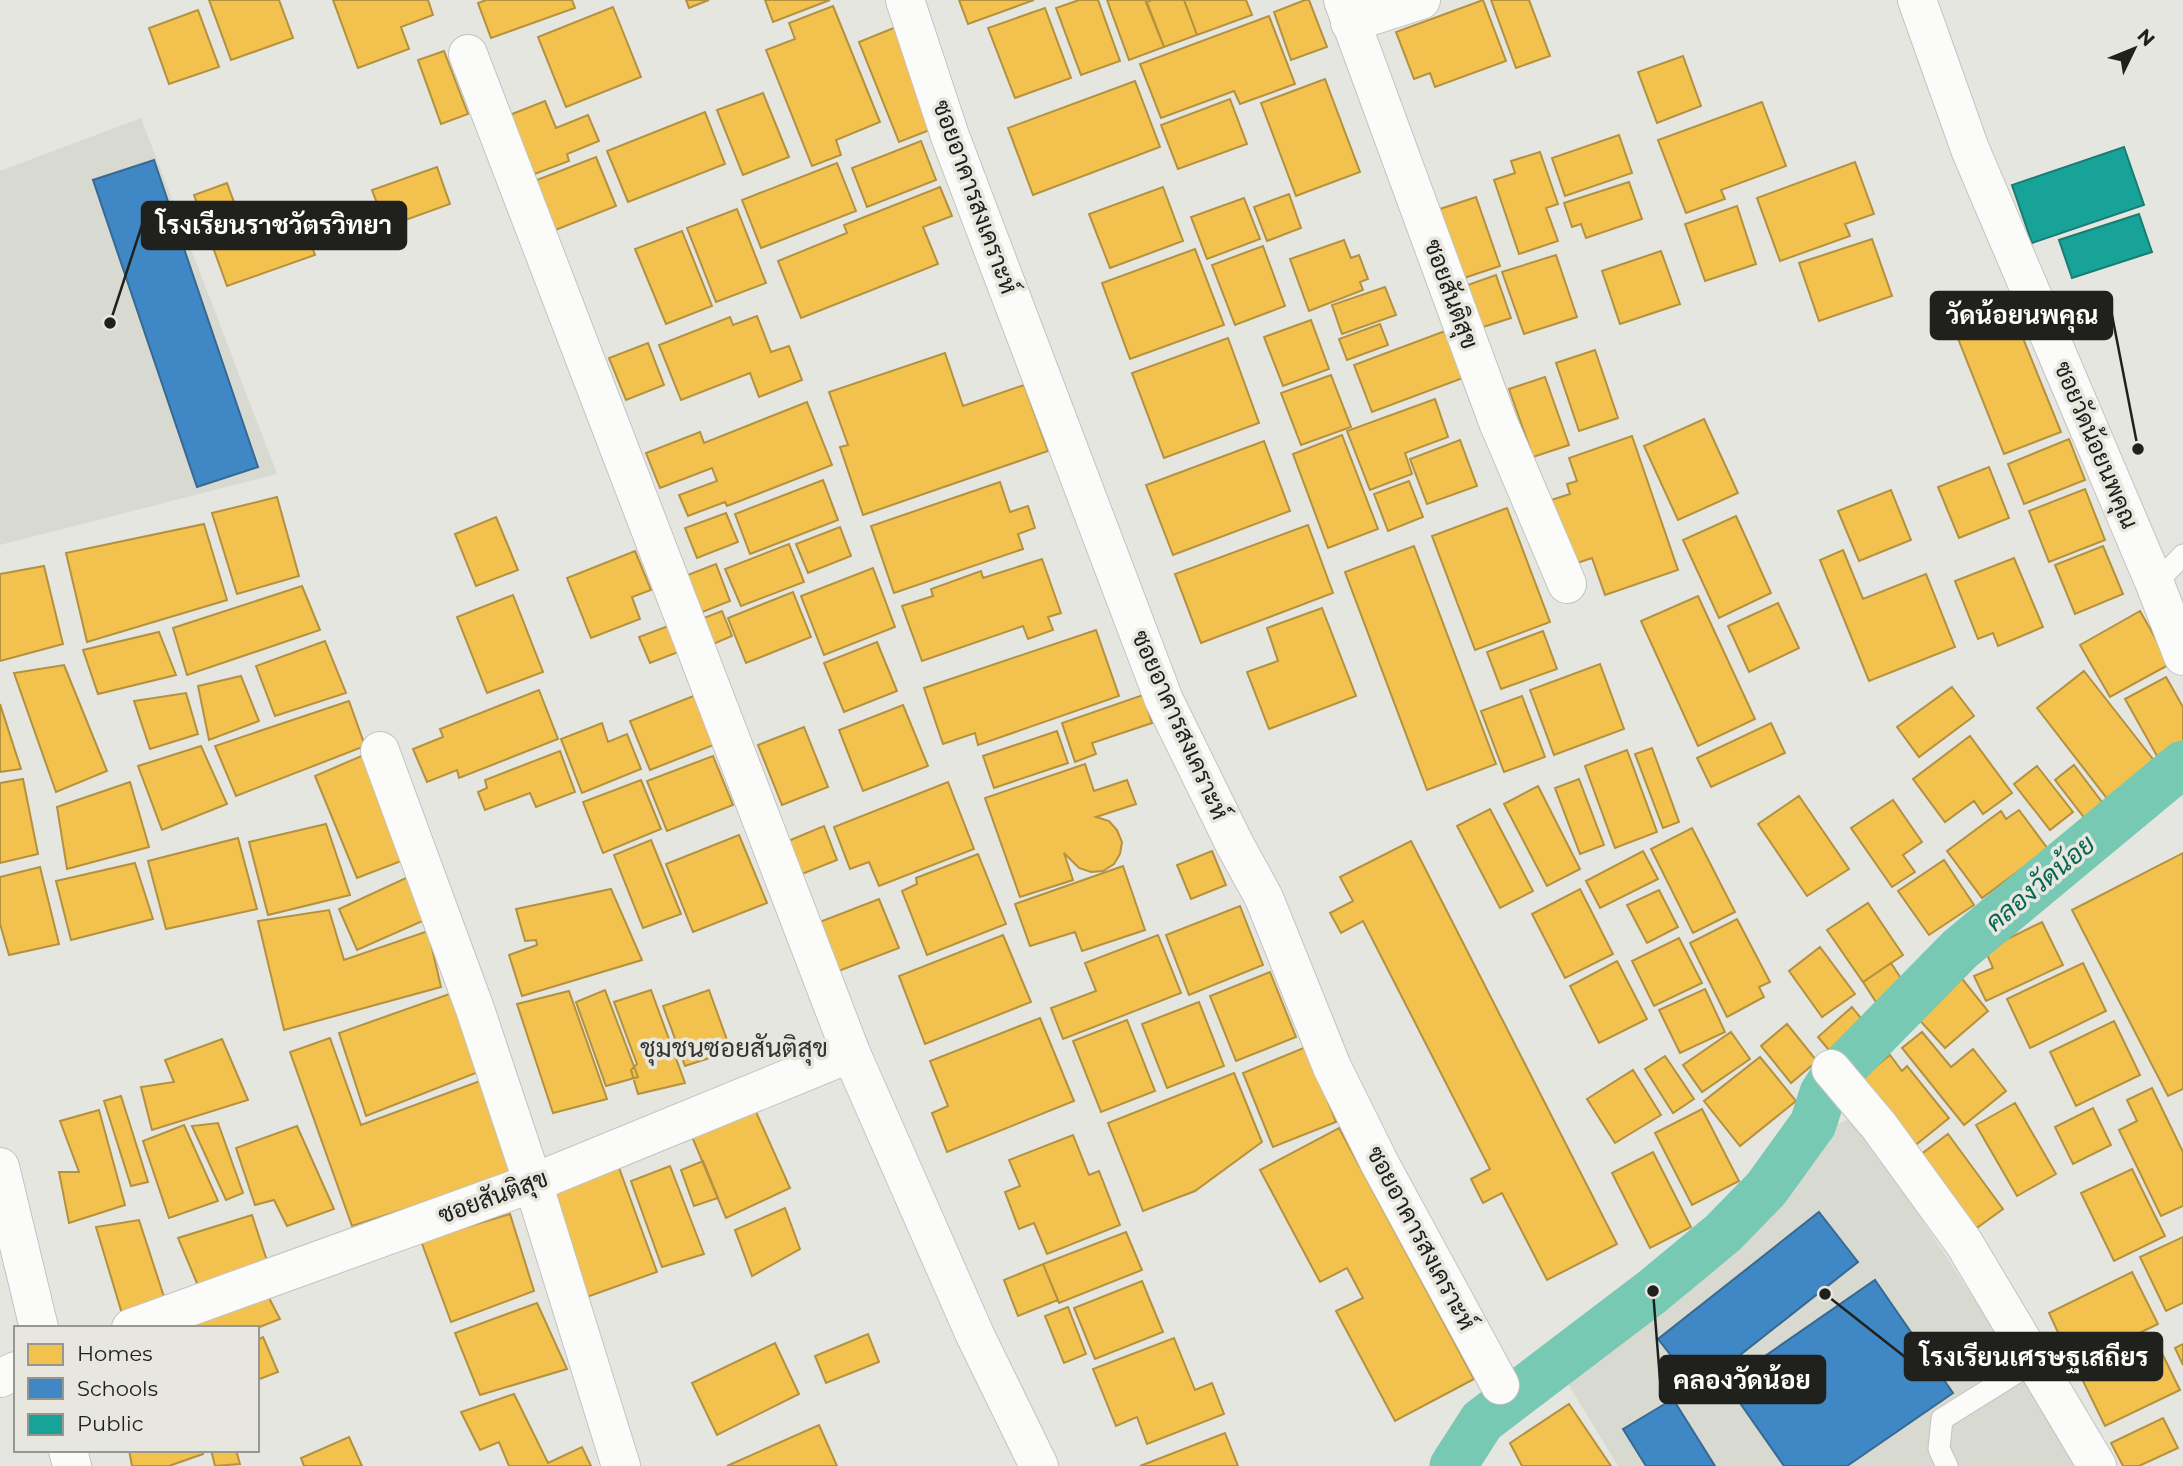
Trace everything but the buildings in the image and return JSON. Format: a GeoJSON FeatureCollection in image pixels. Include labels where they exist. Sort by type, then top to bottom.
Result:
{"type":"FeatureCollection","features":[{"type":"Feature","properties":{"kind":"street","name":"ซอยอาคารสงเคราะห์"},"geometry":{"type":"LineString","coordinates":[[905,0],[950,136],[1164,700],[1264,898],[1332,1067],[1380,1164],[1500,1385]]}},
{"type":"Feature","properties":{"kind":"street"},"geometry":{"type":"LineString","coordinates":[[1347,12],[1421,0]]}},
{"type":"Feature","properties":{"kind":"street","name":"ซอยวัดน้อยนพคุณ"},"geometry":{"type":"LineString","coordinates":[[1917,0],[1970,149],[2183,656]]}},
{"type":"Feature","properties":{"kind":"street","name":"ซอยสันติสุข"},"geometry":{"type":"LineString","coordinates":[[1347,12],[1498,422],[1567,584]]}},
{"type":"Feature","properties":{"kind":"street"},"geometry":{"type":"LineString","coordinates":[[468,54],[851,1053],[975,1335],[1039,1466]]}},
{"type":"Feature","properties":{"kind":"street"},"geometry":{"type":"LineString","coordinates":[[380,751],[475,1009],[533,1183],[621,1466]]}},
{"type":"Feature","properties":{"kind":"street","name":"ซอยสันติสุข"},"geometry":{"type":"LineString","coordinates":[[137,1326],[533,1183],[851,1053]]}},
{"type":"Feature","properties":{"kind":"street"},"geometry":{"type":"LineString","coordinates":[[1831,1069],[1880,1126],[1964,1242],[2097,1466]]}},
{"type":"Feature","properties":{"kind":"street"},"geometry":{"type":"LineString","coordinates":[[0,1167],[39,1326]]}},
{"type":"Feature","properties":{"kind":"lane"},"geometry":{"type":"LineString","coordinates":[[2155,584],[2183,555]]}},
{"type":"Feature","properties":{"kind":"lane"},"geometry":{"type":"LineString","coordinates":[[1947,1466],[1939,1450],[1942,1419],[2035,1361]]}},
{"type":"Feature","properties":{"kind":"shaded area"},"geometry":{"type":"Polygon","coordinates":[[[141,118],[277,474],[0,545],[0,171],[141,118]]]}},
{"type":"Feature","properties":{"kind":"shaded area"},"geometry":{"type":"Polygon","coordinates":[[[1855,1117],[2012,1357],[2077,1466],[1618,1466],[1564,1377],[1617,1344],[1740,1244],[1800,1178],[1815,1133],[1855,1117]]]}},
{"type":"Feature","properties":{"kind":"waterway","name":"คลองวัดน้อย"},"geometry":{"type":"LineString","coordinates":[[1844,1067],[1960,949],[2183,764]]}},
{"type":"Feature","properties":{"kind":"waterway","name":"คลองวัดน้อย"},"geometry":{"type":"LineString","coordinates":[[1453,1466],[1482,1421],[1653,1291],[1723,1233],[1766,1189],[1813,1124],[1823,1093],[1830,1082]]}},
{"type":"Feature","properties":{"kind":"place","name":"โรงเรียนราชวัตรวิทยา"},"geometry":{"type":"Point","coordinates":[110,323]}},
{"type":"Feature","properties":{"kind":"place","name":"วัดน้อยนพคุณ"},"geometry":{"type":"Point","coordinates":[2138,449]}},
{"type":"Feature","properties":{"kind":"place","name":"คลองวัดน้อย"},"geometry":{"type":"Point","coordinates":[1653,1291]}},
{"type":"Feature","properties":{"kind":"place","name":"โรงเรียนเศรษฐเสถียร"},"geometry":{"type":"Point","coordinates":[1825,1294]}},
{"type":"Feature","properties":{"kind":"district","name":"ชุมชนซอยสันติสุข"},"geometry":{"type":"Point","coordinates":[734,1048]}}]}
